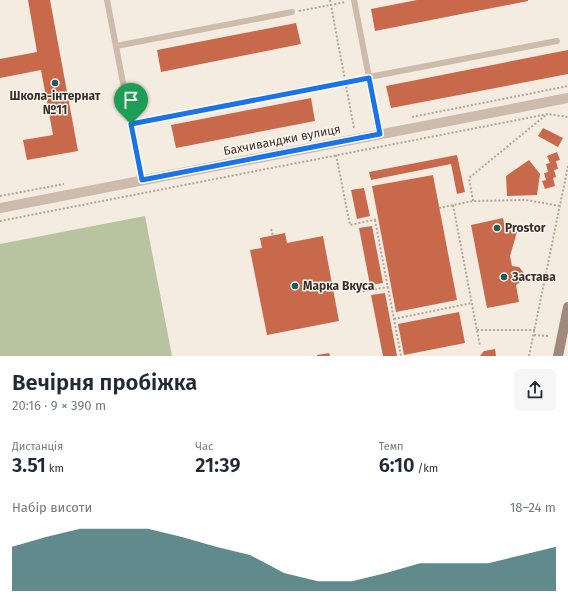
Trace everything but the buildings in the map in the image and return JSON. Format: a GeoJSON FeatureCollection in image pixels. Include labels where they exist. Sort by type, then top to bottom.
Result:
{"type":"FeatureCollection","features":[{"type":"Feature","properties":{"kind":"main road"},"geometry":{"type":"LineString","coordinates":[[558,356],[568,307]]}},
{"type":"Feature","properties":{"kind":"street","name":"Бахчиванджи вулиця"},"geometry":{"type":"LineString","coordinates":[[0,208],[568,98]]}},
{"type":"Feature","properties":{"kind":"lane"},"geometry":{"type":"LineString","coordinates":[[107,0],[142,180]]}},
{"type":"Feature","properties":{"kind":"lane"},"geometry":{"type":"LineString","coordinates":[[354,0],[380,134]]}},
{"type":"Feature","properties":{"kind":"lane"},"geometry":{"type":"LineString","coordinates":[[116,46],[292,12]]}},
{"type":"Feature","properties":{"kind":"lane"},"geometry":{"type":"LineString","coordinates":[[369,78],[557,41]]}},
{"type":"Feature","properties":{"kind":"lane"},"geometry":{"type":"LineString","coordinates":[[131,124],[308,89]]}},
{"type":"Feature","properties":{"kind":"path"},"geometry":{"type":"LineString","coordinates":[[330,0],[354,128]]}},
{"type":"Feature","properties":{"kind":"path"},"geometry":{"type":"LineString","coordinates":[[292,12],[354,0]]}},
{"type":"Feature","properties":{"kind":"path"},"geometry":{"type":"LineString","coordinates":[[308,89],[369,78]]}},
{"type":"Feature","properties":{"kind":"path"},"geometry":{"type":"LineString","coordinates":[[408,118],[568,86]]}},
{"type":"Feature","properties":{"kind":"path"},"geometry":{"type":"LineString","coordinates":[[0,221],[548,114],[568,118]]}},
{"type":"Feature","properties":{"kind":"path"},"geometry":{"type":"LineString","coordinates":[[473,201],[468,178],[548,114]]}},
{"type":"Feature","properties":{"kind":"path"},"geometry":{"type":"LineString","coordinates":[[336,155],[350,225],[378,219]]}},
{"type":"Feature","properties":{"kind":"path"},"geometry":{"type":"LineString","coordinates":[[529,356],[568,166]]}},
{"type":"Feature","properties":{"kind":"path"},"geometry":{"type":"LineString","coordinates":[[439,208],[473,201],[526,200],[560,206]]}},
{"type":"Feature","properties":{"kind":"path"},"geometry":{"type":"LineString","coordinates":[[453,205],[480,346]]}},
{"type":"Feature","properties":{"kind":"path"},"geometry":{"type":"LineString","coordinates":[[375,220],[401,356]]}},
{"type":"Feature","properties":{"kind":"path"},"geometry":{"type":"LineString","coordinates":[[271,229],[272,236]]}},
{"type":"Feature","properties":{"kind":"path"},"geometry":{"type":"LineString","coordinates":[[359,292],[388,287]]}},
{"type":"Feature","properties":{"kind":"path"},"geometry":{"type":"LineString","coordinates":[[394,318],[472,303]]}},
{"type":"Feature","properties":{"kind":"path"},"geometry":{"type":"LineString","coordinates":[[477,330],[535,330]]}},
{"type":"Feature","properties":{"kind":"path"},"geometry":{"type":"LineString","coordinates":[[534,335],[549,336]]}},
{"type":"Feature","properties":{"kind":"green space"},"geometry":{"type":"Polygon","coordinates":[[[145,216],[172,356],[0,356],[0,244],[145,216]]]}},
{"type":"Feature","properties":{"kind":"place","name":"Школа-інтернат №11"},"geometry":{"type":"Point","coordinates":[55,83]}},
{"type":"Feature","properties":{"kind":"place","name":"Prostor"},"geometry":{"type":"Point","coordinates":[497,228]}},
{"type":"Feature","properties":{"kind":"place","name":"Застава"},"geometry":{"type":"Point","coordinates":[504,277]}},
{"type":"Feature","properties":{"kind":"place","name":"Марка Вкуса"},"geometry":{"type":"Point","coordinates":[295,286]}},
{"type":"Feature","properties":{"kind":"route"},"geometry":{"type":"LineString","coordinates":[[369,78],[380,134],[142,180],[131,124],[369,78]]}}]}
